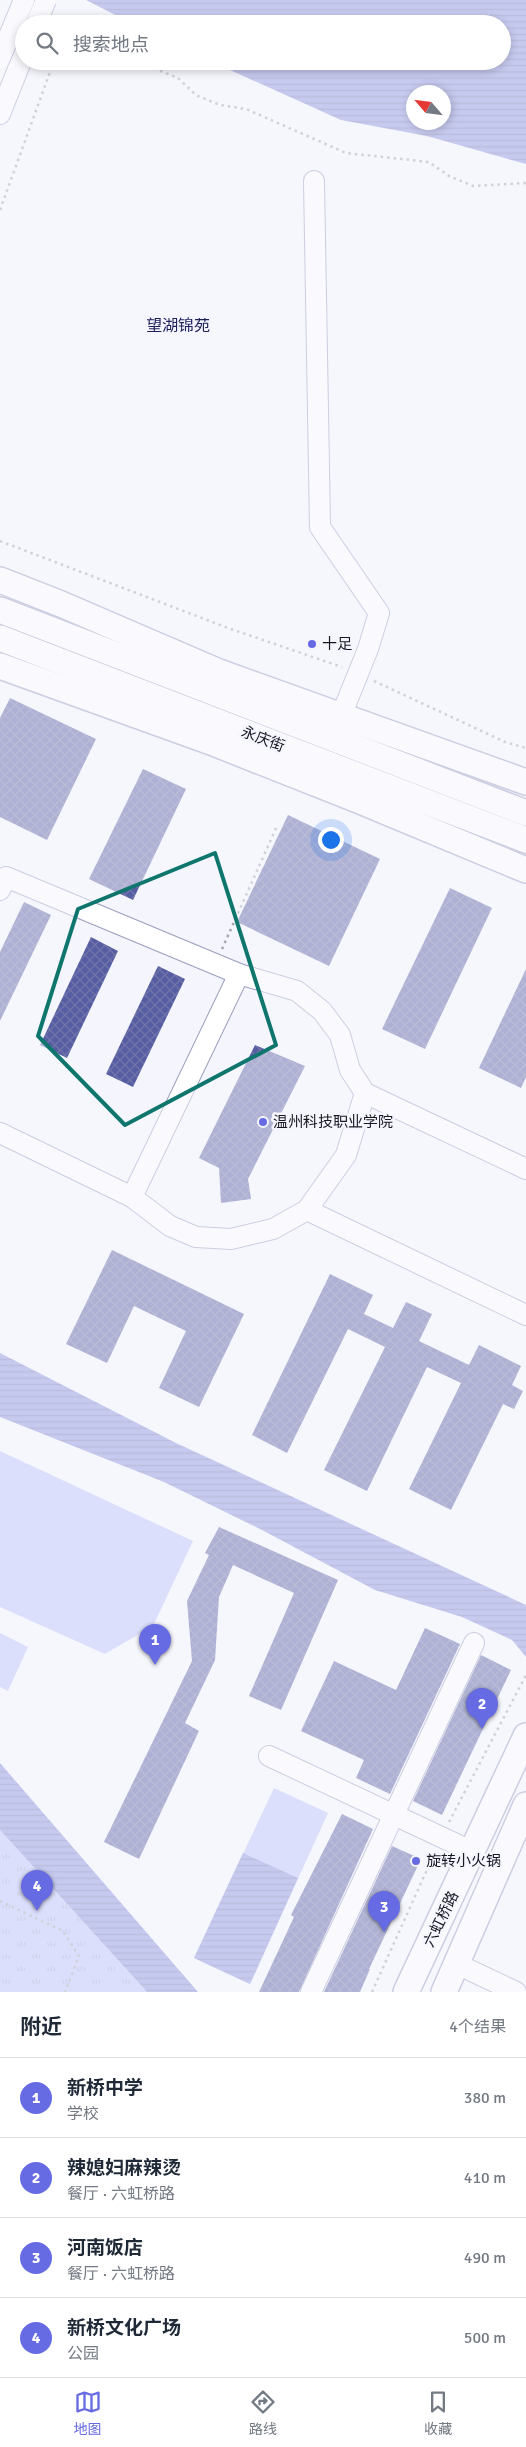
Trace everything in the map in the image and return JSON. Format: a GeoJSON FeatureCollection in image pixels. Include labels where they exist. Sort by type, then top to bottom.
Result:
{"type":"FeatureCollection","features":[{"type":"Feature","properties":{"kind":"main road"},"geometry":{"type":"LineString","coordinates":[[0,580],[219,672],[526,782]]}},
{"type":"Feature","properties":{"kind":"main road","name":"永庆街"},"geometry":{"type":"LineString","coordinates":[[0,610],[526,813]]}},
{"type":"Feature","properties":{"kind":"main road","name":"永庆街"},"geometry":{"type":"LineString","coordinates":[[0,638],[526,840]]}},
{"type":"Feature","properties":{"kind":"main road"},"geometry":{"type":"LineString","coordinates":[[0,666],[211,742],[526,870]]}},
{"type":"Feature","properties":{"kind":"main road"},"geometry":{"type":"LineString","coordinates":[[279,745],[442,836]]}},
{"type":"Feature","properties":{"kind":"main road","name":"六虹桥路"},"geometry":{"type":"LineString","coordinates":[[406,1992],[526,1736]]}},
{"type":"Feature","properties":{"kind":"main road","name":"六虹桥路"},"geometry":{"type":"LineString","coordinates":[[444,1992],[521,1829],[526,1805]]}},
{"type":"Feature","properties":{"kind":"street"},"geometry":{"type":"LineString","coordinates":[[18,15],[24,0]]}},
{"type":"Feature","properties":{"kind":"street"},"geometry":{"type":"LineString","coordinates":[[40,15],[46,0]]}},
{"type":"Feature","properties":{"kind":"street"},"geometry":{"type":"LineString","coordinates":[[0,58],[15,22]]}},
{"type":"Feature","properties":{"kind":"street"},"geometry":{"type":"LineString","coordinates":[[0,114],[17,70]]}},
{"type":"Feature","properties":{"kind":"street"},"geometry":{"type":"LineString","coordinates":[[314,181],[320,527],[379,613],[341,716]]}},
{"type":"Feature","properties":{"kind":"street"},"geometry":{"type":"LineString","coordinates":[[2,880],[240,974],[297,991],[322,1011],[340,1036],[350,1070],[365,1093],[526,1168]]}},
{"type":"Feature","properties":{"kind":"street"},"geometry":{"type":"LineString","coordinates":[[132,1196],[240,974]]}},
{"type":"Feature","properties":{"kind":"street"},"geometry":{"type":"LineString","coordinates":[[0,1133],[132,1196],[170,1226],[196,1237],[231,1239],[273,1229],[308,1210],[346,1156],[365,1093]]}},
{"type":"Feature","properties":{"kind":"street"},"geometry":{"type":"LineString","coordinates":[[308,1210],[526,1315]]}},
{"type":"Feature","properties":{"kind":"street"},"geometry":{"type":"LineString","coordinates":[[311,1992],[392,1814],[474,1643]]}},
{"type":"Feature","properties":{"kind":"street"},"geometry":{"type":"LineString","coordinates":[[269,1756],[473,1852]]}},
{"type":"Feature","properties":{"kind":"street"},"geometry":{"type":"LineString","coordinates":[[457,1964],[516,1992]]}},
{"type":"Feature","properties":{"kind":"path"},"geometry":{"type":"LineString","coordinates":[[0,210],[51,70]]}},
{"type":"Feature","properties":{"kind":"path"},"geometry":{"type":"LineString","coordinates":[[158,70],[178,78],[196,95],[220,105],[246,109],[346,153],[429,162],[449,176],[473,186],[526,183]]}},
{"type":"Feature","properties":{"kind":"path"},"geometry":{"type":"LineString","coordinates":[[0,541],[228,628],[358,672],[505,742],[526,748]]}},
{"type":"Feature","properties":{"kind":"path"},"geometry":{"type":"LineString","coordinates":[[215,964],[277,826]]}},
{"type":"Feature","properties":{"kind":"path"},"geometry":{"type":"LineString","coordinates":[[0,1901],[63,1931],[79,1956],[66,1991]]}},
{"type":"Feature","properties":{"kind":"highlighted area"},"geometry":{"type":"Polygon","coordinates":[[[215,853],[276,1045],[125,1125],[38,1036],[78,909],[215,853]]]}},
{"type":"Feature","properties":{"kind":"green space"},"geometry":{"type":"Polygon","coordinates":[[[0,1451],[193,1541],[153,1626],[105,1654],[0,1607],[0,1451]]]}},
{"type":"Feature","properties":{"kind":"green space"},"geometry":{"type":"Polygon","coordinates":[[[0,1633],[28,1647],[8,1691],[0,1687],[0,1633]]]}},
{"type":"Feature","properties":{"kind":"green space"},"geometry":{"type":"Polygon","coordinates":[[[274,1788],[328,1813],[250,1984],[194,1958],[274,1788]]]}},
{"type":"Feature","properties":{"kind":"green space"},"geometry":{"type":"Polygon","coordinates":[[[0,1830],[147,1992],[0,1992],[0,1830]]]}},
{"type":"Feature","properties":{"kind":"shaded area"},"geometry":{"type":"Polygon","coordinates":[[[86,0],[526,0],[526,164],[427,136],[341,120],[230,70],[511,70],[511,15],[115,15],[86,0]]]}},
{"type":"Feature","properties":{"kind":"shaded area"},"geometry":{"type":"Polygon","coordinates":[[[0,1353],[176,1443],[526,1605],[526,1657],[512,1640],[462,1617],[375,1590],[262,1530],[164,1482],[0,1417],[0,1353]]]}},
{"type":"Feature","properties":{"kind":"shaded area"},"geometry":{"type":"Polygon","coordinates":[[[0,1763],[198,1992],[147,1992],[0,1830],[0,1763]]]}},
{"type":"Feature","properties":{"kind":"shaded area"},"geometry":{"type":"Polygon","coordinates":[[[243,1853],[298,1878],[250,1984],[194,1958],[243,1853]]]}},
{"type":"Feature","properties":{"kind":"building"},"geometry":{"type":"Polygon","coordinates":[[[10,698],[96,739],[47,840],[0,817],[0,718],[10,698]]]}},
{"type":"Feature","properties":{"kind":"building"},"geometry":{"type":"Polygon","coordinates":[[[143,769],[186,789],[133,900],[89,879],[143,769]]]}},
{"type":"Feature","properties":{"kind":"building"},"geometry":{"type":"Polygon","coordinates":[[[288,815],[380,859],[329,966],[237,922],[288,815]]]}},
{"type":"Feature","properties":{"kind":"building"},"geometry":{"type":"Polygon","coordinates":[[[450,888],[492,908],[425,1049],[382,1029],[450,888]]]}},
{"type":"Feature","properties":{"kind":"building"},"geometry":{"type":"Polygon","coordinates":[[[24,902],[51,915],[0,1021],[0,952],[24,902]]]}},
{"type":"Feature","properties":{"kind":"building"},"geometry":{"type":"Polygon","coordinates":[[[91,937],[118,951],[67,1058],[40,1045],[91,937]]]}},
{"type":"Feature","properties":{"kind":"building"},"geometry":{"type":"Polygon","coordinates":[[[158,966],[185,979],[133,1087],[106,1074],[158,966]]]}},
{"type":"Feature","properties":{"kind":"building"},"geometry":{"type":"Polygon","coordinates":[[[526,969],[526,1077],[521,1088],[479,1068],[526,969]]]}},
{"type":"Feature","properties":{"kind":"building"},"geometry":{"type":"Polygon","coordinates":[[[255,1045],[305,1066],[248,1179],[251,1199],[221,1203],[219,1168],[199,1158],[255,1045]]]}},
{"type":"Feature","properties":{"kind":"building"},"geometry":{"type":"Polygon","coordinates":[[[112,1250],[244,1314],[199,1407],[159,1388],[186,1331],[134,1306],[107,1363],[66,1344],[112,1250]]]}},
{"type":"Feature","properties":{"kind":"building"},"geometry":{"type":"Polygon","coordinates":[[[330,1274],[373,1295],[364,1314],[393,1328],[406,1302],[432,1314],[419,1341],[469,1365],[479,1345],[521,1366],[512,1385],[523,1391],[514,1409],[503,1404],[451,1510],[409,1489],[461,1383],[427,1367],[367,1491],[324,1470],[385,1347],[348,1329],[287,1453],[252,1435],[330,1274]]]}},
{"type":"Feature","properties":{"kind":"building"},"geometry":{"type":"Polygon","coordinates":[[[219,1527],[338,1580],[281,1710],[249,1696],[294,1593],[233,1565],[219,1597],[215,1660],[185,1723],[199,1731],[139,1859],[104,1842],[192,1661],[187,1601],[209,1555],[205,1553],[219,1527]]]}},
{"type":"Feature","properties":{"kind":"building"},"geometry":{"type":"Polygon","coordinates":[[[425,1628],[460,1644],[390,1794],[356,1778],[364,1760],[301,1731],[334,1661],[396,1690],[425,1628]]]}},
{"type":"Feature","properties":{"kind":"building"},"geometry":{"type":"Polygon","coordinates":[[[481,1655],[511,1670],[442,1815],[413,1801],[481,1655]]]}},
{"type":"Feature","properties":{"kind":"building"},"geometry":{"type":"Polygon","coordinates":[[[342,1814],[373,1829],[299,1992],[259,1992],[294,1917],[291,1915],[342,1814]]]}},
{"type":"Feature","properties":{"kind":"building"},"geometry":{"type":"Polygon","coordinates":[[[392,1846],[421,1859],[360,1992],[324,1992],[392,1846]]]}},
{"type":"Feature","properties":{"kind":"place","name":"十足"},"geometry":{"type":"Point","coordinates":[312,644]}},
{"type":"Feature","properties":{"kind":"place","name":"温州科技职业学院"},"geometry":{"type":"Point","coordinates":[263,1122]}},
{"type":"Feature","properties":{"kind":"place","name":"新桥中学"},"geometry":{"type":"Point","coordinates":[155,1665]}},
{"type":"Feature","properties":{"kind":"place","name":"辣媳妇麻辣烫"},"geometry":{"type":"Point","coordinates":[482,1729]}},
{"type":"Feature","properties":{"kind":"place","name":"旋转小火锅"},"geometry":{"type":"Point","coordinates":[416,1861]}},
{"type":"Feature","properties":{"kind":"place","name":"新桥文化广场"},"geometry":{"type":"Point","coordinates":[37,1911]}},
{"type":"Feature","properties":{"kind":"place","name":"河南饭店"},"geometry":{"type":"Point","coordinates":[384,1932]}},
{"type":"Feature","properties":{"kind":"district","name":"望湖锦苑"},"geometry":{"type":"Point","coordinates":[178,326]}}]}
